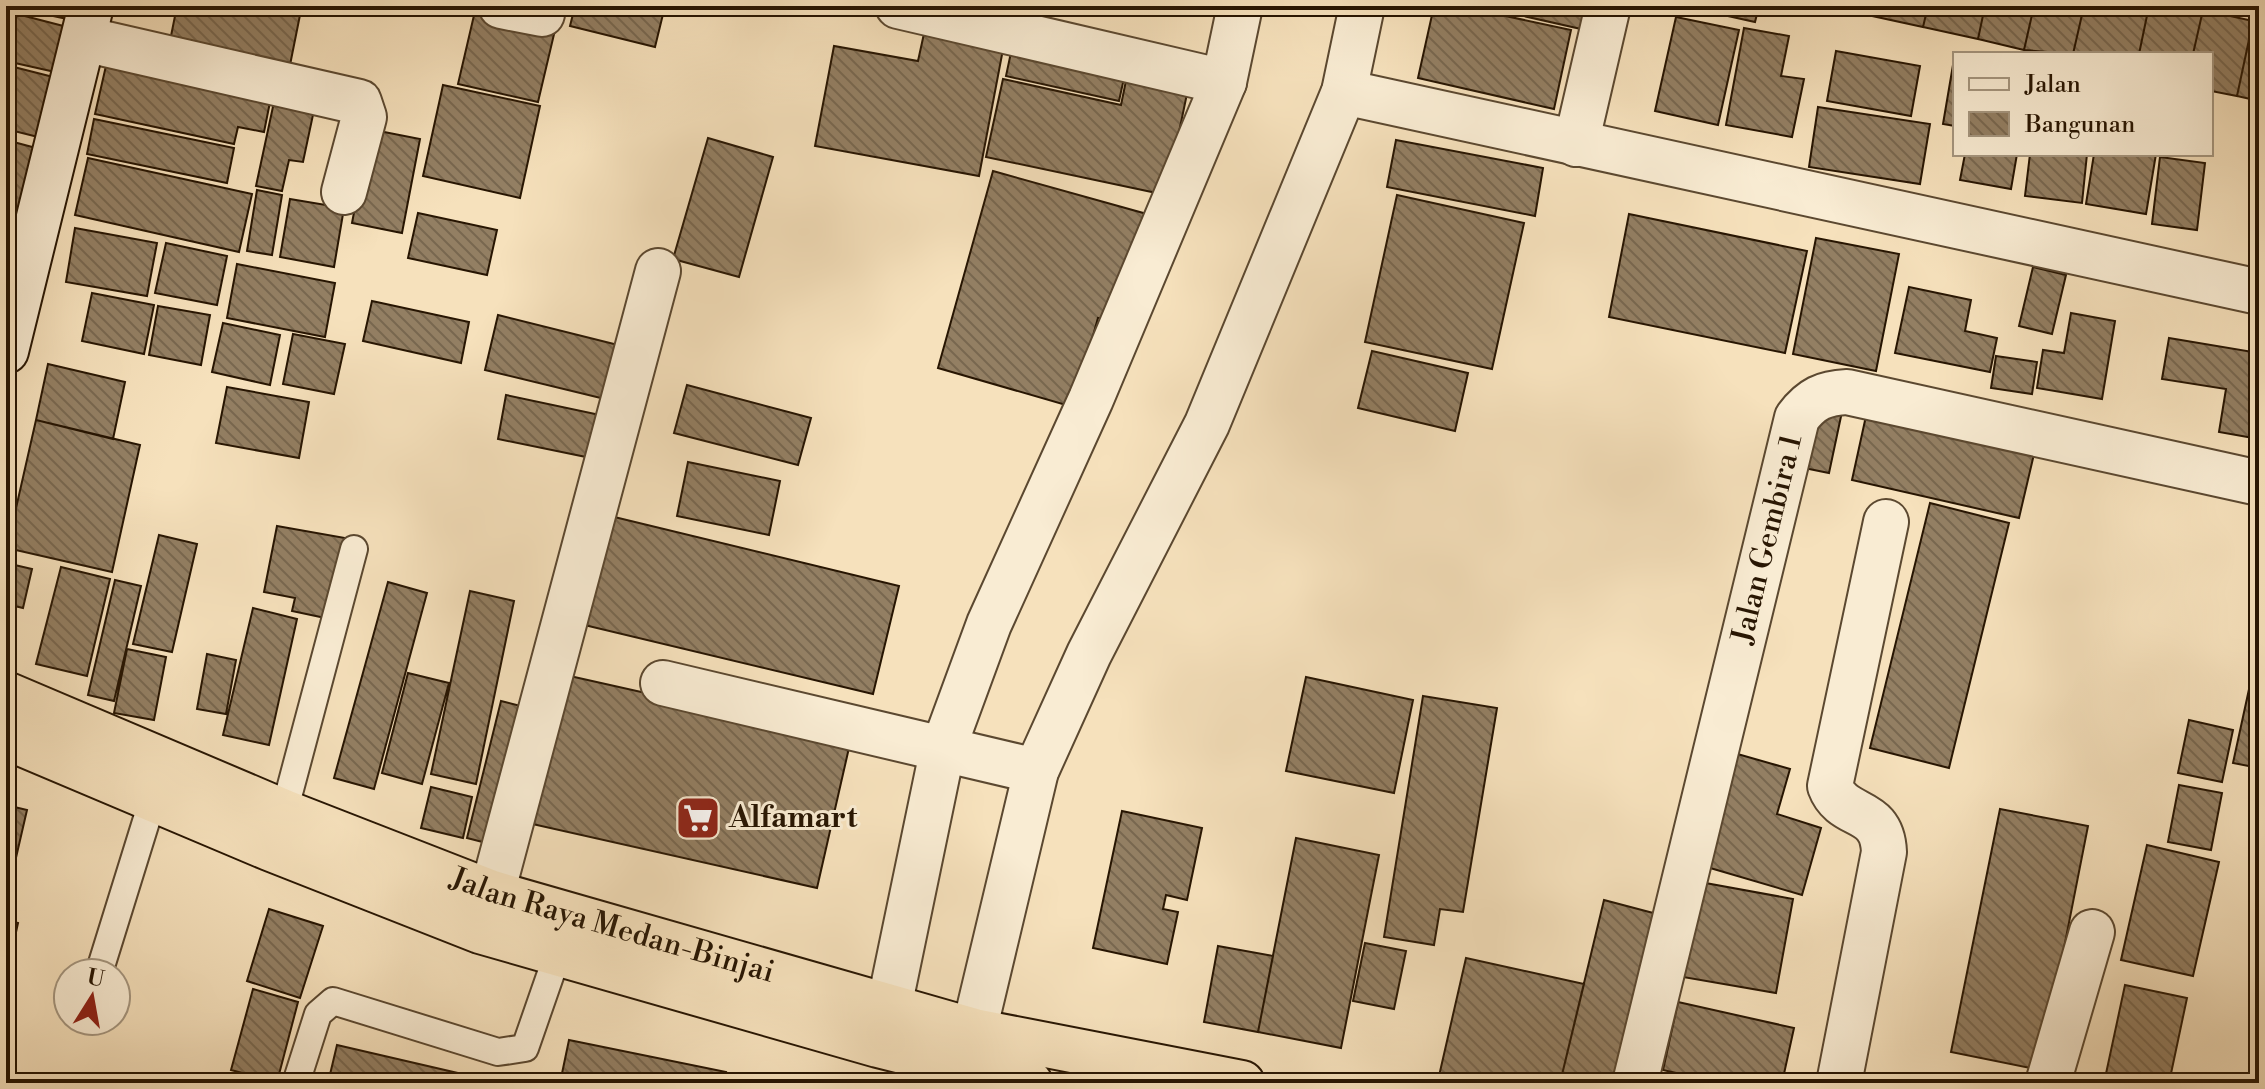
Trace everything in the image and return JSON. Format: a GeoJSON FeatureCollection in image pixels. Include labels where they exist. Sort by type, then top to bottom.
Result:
{"type":"FeatureCollection","features":[{"type":"Feature","properties":{"kind":"highway","name":"Jalan Raya Medan-Binjai"},"geometry":{"type":"LineString","coordinates":[[6,694],[284,812],[492,893],[974,1031],[1242,1083]]}},
{"type":"Feature","properties":{"kind":"highway","name":"Jalan Raya Medan-Binjai"},"geometry":{"type":"LineString","coordinates":[[6,737],[480,931],[907,1053],[1030,1083]]}},
{"type":"Feature","properties":{"kind":"street"},"geometry":{"type":"LineString","coordinates":[[898,6],[1224,82]]}},
{"type":"Feature","properties":{"kind":"street"},"geometry":{"type":"LineString","coordinates":[[889,1007],[942,752],[989,624],[1091,399],[1224,82],[1240,6]]}},
{"type":"Feature","properties":{"kind":"street"},"geometry":{"type":"LineString","coordinates":[[974,1031],[1036,771],[1089,654],[1207,424],[1344,92],[1362,6]]}},
{"type":"Feature","properties":{"kind":"street"},"geometry":{"type":"LineString","coordinates":[[1576,144],[1608,6]]}},
{"type":"Feature","properties":{"kind":"street"},"geometry":{"type":"LineString","coordinates":[[6,351],[19,242],[88,22],[359,102],[364,117],[344,192]]}},
{"type":"Feature","properties":{"kind":"street"},"geometry":{"type":"LineString","coordinates":[[1344,92],[2259,292]]}},
{"type":"Feature","properties":{"kind":"street"},"geometry":{"type":"LineString","coordinates":[[492,893],[658,271]]}},
{"type":"Feature","properties":{"kind":"street","name":"Jalan Gembira 1"},"geometry":{"type":"LineString","coordinates":[[1635,1083],[1797,418],[1806,406],[1829,393],[1847,392],[2259,483]]}},
{"type":"Feature","properties":{"kind":"street"},"geometry":{"type":"LineString","coordinates":[[1839,1083],[1884,852],[1881,831],[1875,822],[1841,802],[1830,786],[1886,522]]}},
{"type":"Feature","properties":{"kind":"street"},"geometry":{"type":"LineString","coordinates":[[663,683],[942,752],[1036,771]]}},
{"type":"Feature","properties":{"kind":"street"},"geometry":{"type":"LineString","coordinates":[[2048,1083],[2092,932]]}},
{"type":"Feature","properties":{"kind":"lane"},"geometry":{"type":"LineString","coordinates":[[284,812],[354,549]]}},
{"type":"Feature","properties":{"kind":"lane"},"geometry":{"type":"LineString","coordinates":[[104,957],[153,799]]}},
{"type":"Feature","properties":{"kind":"lane"},"geometry":{"type":"LineString","coordinates":[[296,1083],[318,1014],[333,1001],[498,1052],[525,1048],[558,953]]}},
{"type":"Feature","properties":{"kind":"building"},"geometry":{"type":"Polygon","coordinates":[[[26,6],[75,6],[72,20],[25,10],[26,6]]]}},
{"type":"Feature","properties":{"kind":"building"},"geometry":{"type":"Polygon","coordinates":[[[177,6],[255,6],[300,15],[288,75],[168,51],[177,6]]]}},
{"type":"Feature","properties":{"kind":"building"},"geometry":{"type":"Polygon","coordinates":[[[575,6],[665,6],[655,47],[570,26],[575,6]]]}},
{"type":"Feature","properties":{"kind":"building"},"geometry":{"type":"Polygon","coordinates":[[[1434,6],[1459,6],[1571,30],[1554,109],[1418,78],[1434,6]]]}},
{"type":"Feature","properties":{"kind":"building"},"geometry":{"type":"Polygon","coordinates":[[[1479,6],[1586,6],[1581,29],[1479,6]]]}},
{"type":"Feature","properties":{"kind":"building"},"geometry":{"type":"Polygon","coordinates":[[[1683,6],[1759,6],[1755,22],[1683,6]]]}},
{"type":"Feature","properties":{"kind":"building"},"geometry":{"type":"Polygon","coordinates":[[[1826,6],[1928,6],[1923,27],[1826,6]]]}},
{"type":"Feature","properties":{"kind":"building"},"geometry":{"type":"Polygon","coordinates":[[[1928,6],[1985,6],[1978,39],[1923,27],[1928,6]]]}},
{"type":"Feature","properties":{"kind":"building"},"geometry":{"type":"Polygon","coordinates":[[[1985,6],[2034,6],[2024,50],[1978,39],[1985,6]]]}},
{"type":"Feature","properties":{"kind":"building"},"geometry":{"type":"Polygon","coordinates":[[[2034,6],[2084,6],[2073,52],[2024,50],[2034,6]]]}},
{"type":"Feature","properties":{"kind":"building"},"geometry":{"type":"Polygon","coordinates":[[[2084,6],[2149,6],[2139,52],[2073,52],[2084,6]]]}},
{"type":"Feature","properties":{"kind":"building"},"geometry":{"type":"Polygon","coordinates":[[[2149,6],[2203,10],[2193,52],[2139,52],[2149,6]]]}},
{"type":"Feature","properties":{"kind":"building"},"geometry":{"type":"Polygon","coordinates":[[[2203,10],[2253,21],[2237,96],[2213,91],[2213,52],[2193,52],[2203,10]]]}},
{"type":"Feature","properties":{"kind":"building"},"geometry":{"type":"Polygon","coordinates":[[[475,11],[555,30],[538,102],[458,84],[475,11]]]}},
{"type":"Feature","properties":{"kind":"building"},"geometry":{"type":"Polygon","coordinates":[[[6,13],[13,15],[6,43],[6,13]]]}},
{"type":"Feature","properties":{"kind":"building"},"geometry":{"type":"Polygon","coordinates":[[[17,14],[75,29],[64,74],[6,61],[17,14]]]}},
{"type":"Feature","properties":{"kind":"building"},"geometry":{"type":"Polygon","coordinates":[[[1676,17],[1739,30],[1718,125],[1655,111],[1676,17]]]}},
{"type":"Feature","properties":{"kind":"building"},"geometry":{"type":"Polygon","coordinates":[[[2253,21],[2259,22],[2259,101],[2237,96],[2253,21]]]}},
{"type":"Feature","properties":{"kind":"building"},"geometry":{"type":"Polygon","coordinates":[[[1744,28],[1789,36],[1781,76],[1804,79],[1792,137],[1726,125],[1744,28]]]}},
{"type":"Feature","properties":{"kind":"building"},"geometry":{"type":"Polygon","coordinates":[[[925,29],[1004,44],[979,176],[815,146],[834,46],[918,61],[925,29]]]}},
{"type":"Feature","properties":{"kind":"building"},"geometry":{"type":"Polygon","coordinates":[[[1013,43],[1126,69],[1119,101],[1006,76],[1013,43]]]}},
{"type":"Feature","properties":{"kind":"building"},"geometry":{"type":"Polygon","coordinates":[[[1836,51],[1920,66],[1911,116],[1827,101],[1836,51]]]}},
{"type":"Feature","properties":{"kind":"building"},"geometry":{"type":"Polygon","coordinates":[[[108,57],[272,92],[264,132],[238,127],[234,144],[95,114],[108,57]]]}},
{"type":"Feature","properties":{"kind":"building"},"geometry":{"type":"Polygon","coordinates":[[[6,65],[65,80],[50,140],[6,129],[6,65]]]}},
{"type":"Feature","properties":{"kind":"building"},"geometry":{"type":"Polygon","coordinates":[[[1953,65],[1953,126],[1943,124],[1953,65]]]}},
{"type":"Feature","properties":{"kind":"building"},"geometry":{"type":"Polygon","coordinates":[[[1128,71],[1189,84],[1166,195],[986,157],[1003,79],[1121,105],[1128,71]]]}},
{"type":"Feature","properties":{"kind":"building"},"geometry":{"type":"Polygon","coordinates":[[[443,85],[540,106],[520,198],[423,176],[443,85]]]}},
{"type":"Feature","properties":{"kind":"building"},"geometry":{"type":"Polygon","coordinates":[[[274,102],[314,110],[303,162],[289,160],[282,191],[256,186],[274,102]]]}},
{"type":"Feature","properties":{"kind":"building"},"geometry":{"type":"Polygon","coordinates":[[[1818,107],[1930,124],[1920,184],[1809,167],[1818,107]]]}},
{"type":"Feature","properties":{"kind":"building"},"geometry":{"type":"Polygon","coordinates":[[[94,119],[234,148],[227,183],[87,154],[94,119]]]}},
{"type":"Feature","properties":{"kind":"building"},"geometry":{"type":"Polygon","coordinates":[[[379,131],[420,139],[402,233],[352,223],[361,176],[379,131]]]}},
{"type":"Feature","properties":{"kind":"building"},"geometry":{"type":"Polygon","coordinates":[[[708,138],[773,157],[739,277],[673,259],[708,138]]]}},
{"type":"Feature","properties":{"kind":"building"},"geometry":{"type":"Polygon","coordinates":[[[6,140],[36,148],[17,227],[6,224],[6,140]]]}},
{"type":"Feature","properties":{"kind":"building"},"geometry":{"type":"Polygon","coordinates":[[[1396,140],[1543,168],[1535,216],[1387,187],[1396,140]]]}},
{"type":"Feature","properties":{"kind":"building"},"geometry":{"type":"Polygon","coordinates":[[[1965,156],[2017,156],[2011,189],[1960,180],[1965,156]]]}},
{"type":"Feature","properties":{"kind":"building"},"geometry":{"type":"Polygon","coordinates":[[[2030,156],[2087,156],[2082,203],[2025,196],[2030,156]]]}},
{"type":"Feature","properties":{"kind":"building"},"geometry":{"type":"Polygon","coordinates":[[[2094,156],[2156,156],[2146,214],[2086,204],[2094,156]]]}},
{"type":"Feature","properties":{"kind":"building"},"geometry":{"type":"Polygon","coordinates":[[[2160,157],[2205,163],[2197,230],[2152,224],[2160,157]]]}},
{"type":"Feature","properties":{"kind":"building"},"geometry":{"type":"Polygon","coordinates":[[[88,158],[252,194],[239,252],[75,215],[88,158]]]}},
{"type":"Feature","properties":{"kind":"building"},"geometry":{"type":"Polygon","coordinates":[[[993,171],[1154,216],[1112,321],[1098,318],[1073,407],[938,368],[993,171]]]}},
{"type":"Feature","properties":{"kind":"building"},"geometry":{"type":"Polygon","coordinates":[[[257,190],[282,195],[272,255],[247,251],[257,190]]]}},
{"type":"Feature","properties":{"kind":"building"},"geometry":{"type":"Polygon","coordinates":[[[1397,195],[1524,223],[1492,369],[1365,342],[1397,195]]]}},
{"type":"Feature","properties":{"kind":"building"},"geometry":{"type":"Polygon","coordinates":[[[290,199],[344,208],[334,267],[280,257],[290,199]]]}},
{"type":"Feature","properties":{"kind":"building"},"geometry":{"type":"Polygon","coordinates":[[[418,213],[497,230],[487,275],[408,258],[418,213]]]}},
{"type":"Feature","properties":{"kind":"building"},"geometry":{"type":"Polygon","coordinates":[[[1629,214],[1807,251],[1785,353],[1609,317],[1629,214]]]}},
{"type":"Feature","properties":{"kind":"building"},"geometry":{"type":"Polygon","coordinates":[[[75,228],[157,243],[147,296],[66,282],[75,228]]]}},
{"type":"Feature","properties":{"kind":"building"},"geometry":{"type":"Polygon","coordinates":[[[1816,238],[1899,254],[1876,371],[1793,354],[1816,238]]]}},
{"type":"Feature","properties":{"kind":"building"},"geometry":{"type":"Polygon","coordinates":[[[166,243],[227,256],[217,305],[155,293],[166,243]]]}},
{"type":"Feature","properties":{"kind":"building"},"geometry":{"type":"Polygon","coordinates":[[[237,264],[335,283],[325,337],[227,318],[237,264]]]}},
{"type":"Feature","properties":{"kind":"building"},"geometry":{"type":"Polygon","coordinates":[[[2033,267],[2066,275],[2052,334],[2019,326],[2033,267]]]}},
{"type":"Feature","properties":{"kind":"building"},"geometry":{"type":"Polygon","coordinates":[[[1909,287],[1971,300],[1965,331],[1997,338],[1990,372],[1895,353],[1909,287]]]}},
{"type":"Feature","properties":{"kind":"building"},"geometry":{"type":"Polygon","coordinates":[[[92,293],[154,305],[144,354],[82,341],[92,293]]]}},
{"type":"Feature","properties":{"kind":"building"},"geometry":{"type":"Polygon","coordinates":[[[372,301],[469,322],[461,363],[363,341],[372,301]]]}},
{"type":"Feature","properties":{"kind":"building"},"geometry":{"type":"Polygon","coordinates":[[[158,306],[210,315],[201,365],[149,355],[158,306]]]}},
{"type":"Feature","properties":{"kind":"building"},"geometry":{"type":"Polygon","coordinates":[[[2071,313],[2115,321],[2102,399],[2037,388],[2043,350],[2064,353],[2071,313]]]}},
{"type":"Feature","properties":{"kind":"building"},"geometry":{"type":"Polygon","coordinates":[[[498,315],[618,345],[605,399],[485,370],[498,315]]]}},
{"type":"Feature","properties":{"kind":"building"},"geometry":{"type":"Polygon","coordinates":[[[223,323],[280,335],[270,385],[212,372],[223,323]]]}},
{"type":"Feature","properties":{"kind":"building"},"geometry":{"type":"Polygon","coordinates":[[[293,334],[345,344],[334,394],[283,384],[293,334]]]}},
{"type":"Feature","properties":{"kind":"building"},"geometry":{"type":"Polygon","coordinates":[[[2169,338],[2259,353],[2259,439],[2219,432],[2226,389],[2162,379],[2169,338]]]}},
{"type":"Feature","properties":{"kind":"building"},"geometry":{"type":"Polygon","coordinates":[[[1372,351],[1468,373],[1455,431],[1358,408],[1372,351]]]}},
{"type":"Feature","properties":{"kind":"building"},"geometry":{"type":"Polygon","coordinates":[[[1996,356],[2037,362],[2032,394],[1991,388],[1996,356]]]}},
{"type":"Feature","properties":{"kind":"building"},"geometry":{"type":"Polygon","coordinates":[[[48,364],[125,382],[113,439],[36,420],[48,364]]]}},
{"type":"Feature","properties":{"kind":"building"},"geometry":{"type":"Polygon","coordinates":[[[687,385],[811,418],[798,465],[674,433],[687,385]]]}},
{"type":"Feature","properties":{"kind":"building"},"geometry":{"type":"Polygon","coordinates":[[[227,387],[309,402],[299,458],[216,443],[227,387]]]}},
{"type":"Feature","properties":{"kind":"building"},"geometry":{"type":"Polygon","coordinates":[[[506,395],[600,415],[591,458],[498,439],[506,395]]]}},
{"type":"Feature","properties":{"kind":"building"},"geometry":{"type":"Polygon","coordinates":[[[1818,402],[1843,407],[1829,473],[1804,468],[1818,402]]]}},
{"type":"Feature","properties":{"kind":"building"},"geometry":{"type":"Polygon","coordinates":[[[1866,416],[2034,454],[2019,518],[1852,480],[1866,416]]]}},
{"type":"Feature","properties":{"kind":"building"},"geometry":{"type":"Polygon","coordinates":[[[36,420],[140,445],[112,572],[7,548],[36,420]]]}},
{"type":"Feature","properties":{"kind":"building"},"geometry":{"type":"Polygon","coordinates":[[[688,462],[780,481],[769,535],[677,516],[688,462]]]}},
{"type":"Feature","properties":{"kind":"building"},"geometry":{"type":"Polygon","coordinates":[[[1930,503],[2009,523],[1949,768],[1870,748],[1930,503]]]}},
{"type":"Feature","properties":{"kind":"building"},"geometry":{"type":"Polygon","coordinates":[[[602,514],[899,586],[873,694],[576,623],[602,514]]]}},
{"type":"Feature","properties":{"kind":"building"},"geometry":{"type":"Polygon","coordinates":[[[277,526],[345,538],[330,619],[292,611],[295,598],[264,592],[277,526]]]}},
{"type":"Feature","properties":{"kind":"building"},"geometry":{"type":"Polygon","coordinates":[[[159,535],[197,544],[172,652],[133,644],[159,535]]]}},
{"type":"Feature","properties":{"kind":"building"},"geometry":{"type":"Polygon","coordinates":[[[6,563],[32,569],[23,608],[6,604],[6,563]]]}},
{"type":"Feature","properties":{"kind":"building"},"geometry":{"type":"Polygon","coordinates":[[[61,567],[110,579],[87,676],[36,664],[61,567]]]}},
{"type":"Feature","properties":{"kind":"building"},"geometry":{"type":"Polygon","coordinates":[[[115,580],[141,586],[114,701],[88,695],[115,580]]]}},
{"type":"Feature","properties":{"kind":"building"},"geometry":{"type":"Polygon","coordinates":[[[388,582],[427,593],[374,789],[334,778],[388,582]]]}},
{"type":"Feature","properties":{"kind":"building"},"geometry":{"type":"Polygon","coordinates":[[[470,591],[514,601],[476,784],[431,774],[470,591]]]}},
{"type":"Feature","properties":{"kind":"building"},"geometry":{"type":"Polygon","coordinates":[[[253,608],[297,619],[269,745],[223,735],[253,608]]]}},
{"type":"Feature","properties":{"kind":"building"},"geometry":{"type":"Polygon","coordinates":[[[127,649],[166,657],[154,720],[114,713],[127,649]]]}},
{"type":"Feature","properties":{"kind":"building"},"geometry":{"type":"Polygon","coordinates":[[[207,654],[236,660],[226,714],[197,709],[207,654]]]}},
{"type":"Feature","properties":{"kind":"building"},"geometry":{"type":"Polygon","coordinates":[[[552,672],[851,739],[817,888],[519,821],[552,672]]]}},
{"type":"Feature","properties":{"kind":"building"},"geometry":{"type":"Polygon","coordinates":[[[408,673],[449,683],[422,784],[382,773],[408,673]]]}},
{"type":"Feature","properties":{"kind":"building"},"geometry":{"type":"Polygon","coordinates":[[[1306,677],[1413,700],[1394,793],[1286,771],[1306,677]]]}},
{"type":"Feature","properties":{"kind":"building"},"geometry":{"type":"Polygon","coordinates":[[[2251,680],[2259,682],[2259,768],[2233,763],[2251,680]]]}},
{"type":"Feature","properties":{"kind":"building"},"geometry":{"type":"Polygon","coordinates":[[[1423,696],[1497,708],[1463,912],[1440,909],[1434,945],[1384,937],[1423,696]]]}},
{"type":"Feature","properties":{"kind":"building"},"geometry":{"type":"Polygon","coordinates":[[[501,701],[536,710],[502,847],[467,838],[501,701]]]}},
{"type":"Feature","properties":{"kind":"building"},"geometry":{"type":"Polygon","coordinates":[[[2189,720],[2233,730],[2222,782],[2178,773],[2189,720]]]}},
{"type":"Feature","properties":{"kind":"building"},"geometry":{"type":"Polygon","coordinates":[[[1734,753],[1790,769],[1777,814],[1821,828],[1802,895],[1700,865],[1734,753]]]}},
{"type":"Feature","properties":{"kind":"building"},"geometry":{"type":"Polygon","coordinates":[[[2179,785],[2222,793],[2211,850],[2168,842],[2179,785]]]}},
{"type":"Feature","properties":{"kind":"building"},"geometry":{"type":"Polygon","coordinates":[[[431,787],[472,797],[463,838],[421,828],[431,787]]]}},
{"type":"Feature","properties":{"kind":"building"},"geometry":{"type":"Polygon","coordinates":[[[6,805],[27,810],[6,901],[6,805]]]}},
{"type":"Feature","properties":{"kind":"building"},"geometry":{"type":"Polygon","coordinates":[[[2000,809],[2088,826],[2040,1070],[1951,1052],[2000,809]]]}},
{"type":"Feature","properties":{"kind":"building"},"geometry":{"type":"Polygon","coordinates":[[[1122,811],[1202,828],[1187,900],[1166,895],[1163,909],[1178,912],[1167,964],[1093,948],[1122,811]]]}},
{"type":"Feature","properties":{"kind":"building"},"geometry":{"type":"Polygon","coordinates":[[[1296,838],[1379,855],[1341,1048],[1258,1032],[1296,838]]]}},
{"type":"Feature","properties":{"kind":"building"},"geometry":{"type":"Polygon","coordinates":[[[2147,845],[2219,862],[2193,976],[2121,960],[2147,845]]]}},
{"type":"Feature","properties":{"kind":"building"},"geometry":{"type":"Polygon","coordinates":[[[1700,882],[1793,899],[1776,993],[1683,977],[1700,882]]]}},
{"type":"Feature","properties":{"kind":"building"},"geometry":{"type":"Polygon","coordinates":[[[1604,900],[1657,914],[1616,1083],[1560,1083],[1604,900]]]}},
{"type":"Feature","properties":{"kind":"building"},"geometry":{"type":"Polygon","coordinates":[[[269,909],[323,926],[300,998],[247,981],[269,909]]]}},
{"type":"Feature","properties":{"kind":"building"},"geometry":{"type":"Polygon","coordinates":[[[6,920],[18,923],[6,978],[6,920]]]}},
{"type":"Feature","properties":{"kind":"building"},"geometry":{"type":"Polygon","coordinates":[[[1365,943],[1406,951],[1394,1009],[1353,1001],[1365,943]]]}},
{"type":"Feature","properties":{"kind":"building"},"geometry":{"type":"Polygon","coordinates":[[[1218,946],[1273,956],[1258,1032],[1204,1022],[1218,946]]]}},
{"type":"Feature","properties":{"kind":"building"},"geometry":{"type":"Polygon","coordinates":[[[1466,958],[1584,984],[1560,1083],[1471,1083],[1439,1076],[1466,958]]]}},
{"type":"Feature","properties":{"kind":"building"},"geometry":{"type":"Polygon","coordinates":[[[2125,985],[2187,998],[2169,1083],[2104,1083],[2125,985]]]}},
{"type":"Feature","properties":{"kind":"building"},"geometry":{"type":"Polygon","coordinates":[[[253,989],[298,1002],[277,1082],[231,1070],[253,989]]]}},
{"type":"Feature","properties":{"kind":"building"},"geometry":{"type":"Polygon","coordinates":[[[1678,1002],[1794,1028],[1782,1083],[1720,1083],[1663,1070],[1678,1002]]]}},
{"type":"Feature","properties":{"kind":"building"},"geometry":{"type":"Polygon","coordinates":[[[569,1040],[726,1072],[723,1083],[560,1083],[569,1040]]]}},
{"type":"Feature","properties":{"kind":"building"},"geometry":{"type":"Polygon","coordinates":[[[337,1045],[501,1083],[328,1083],[337,1045]]]}},
{"type":"Feature","properties":{"kind":"place","name":"Alfamart"},"geometry":{"type":"Point","coordinates":[698,818]}}]}
